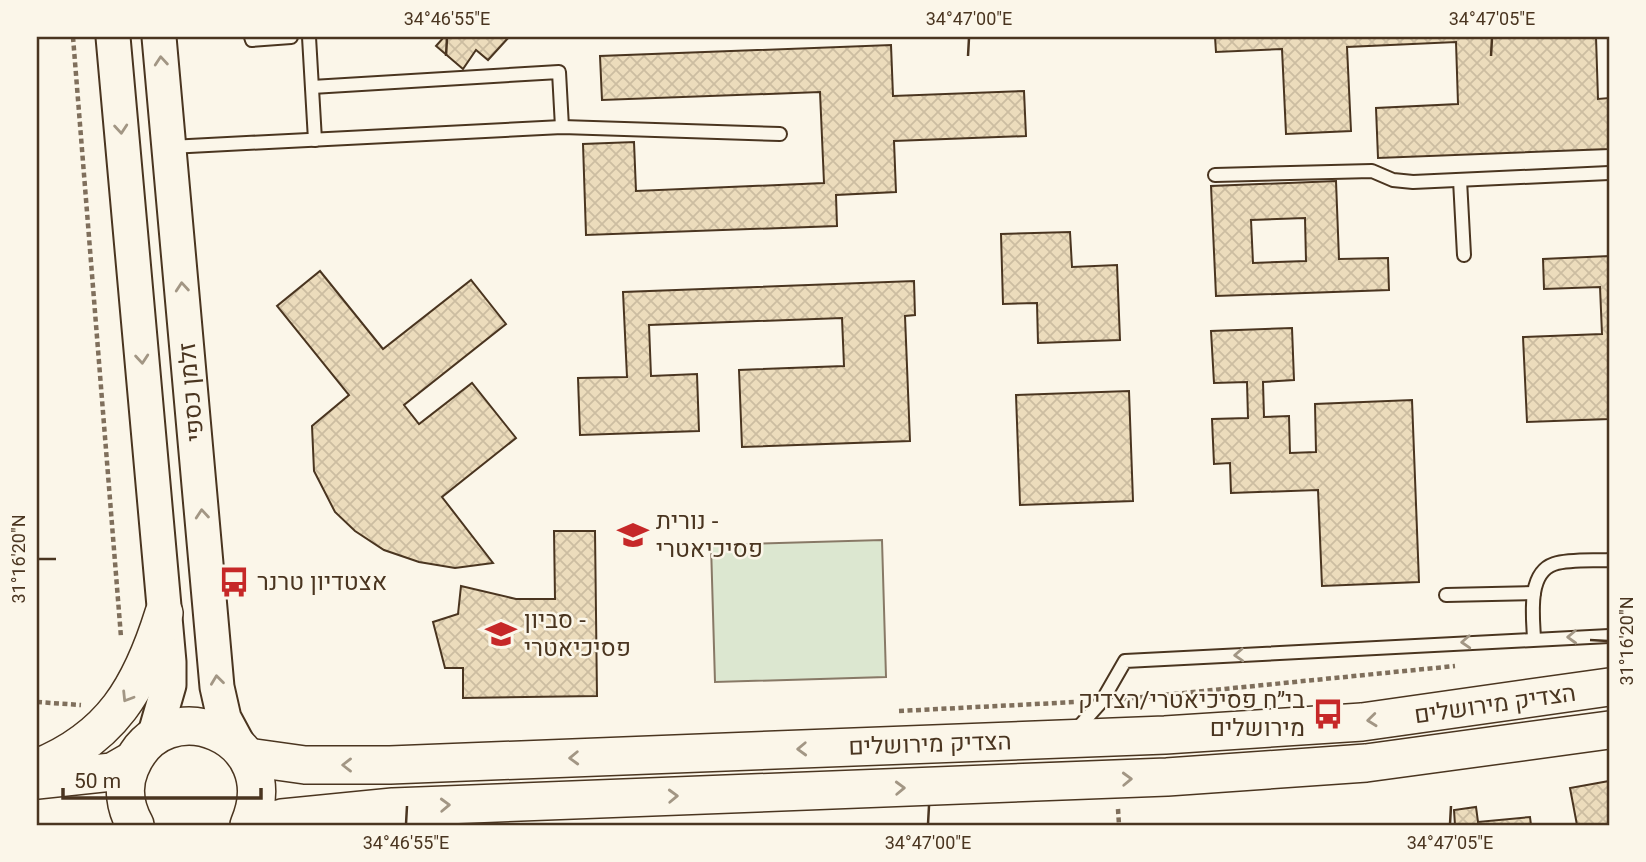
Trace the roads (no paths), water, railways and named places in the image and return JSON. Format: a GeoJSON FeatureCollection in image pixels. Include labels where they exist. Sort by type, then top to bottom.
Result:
{"type":"FeatureCollection","features":[{"type":"Feature","properties":{"kind":"main road"},"geometry":{"type":"LineString","coordinates":[[37,768],[86,743],[118,711],[149,662],[164,613]]}},
{"type":"Feature","properties":{"kind":"main road","name":"הצדיק מירושלים"},"geometry":{"type":"LineString","coordinates":[[37,780],[112,772],[170,729],[188,726],[206,728],[243,751],[304,765],[390,765],[1066,739],[1362,722],[1609,687]]}},
{"type":"Feature","properties":{"kind":"main road","name":"הצדיק מירושלים"},"geometry":{"type":"LineString","coordinates":[[256,825],[282,818],[393,807],[1167,777],[1366,764],[1609,730]]}},
{"type":"Feature","properties":{"kind":"main road"},"geometry":{"type":"LineString","coordinates":[[135,825],[125,796],[126,777],[144,748]]}},
{"type":"Feature","properties":{"kind":"main road"},"geometry":{"type":"LineString","coordinates":[[243,751],[256,775],[258,793],[249,825]]}},
{"type":"Feature","properties":{"kind":"main road"},"geometry":{"type":"LineString","coordinates":[[338,825],[393,807]]}},
{"type":"Feature","properties":{"kind":"street","name":"זלמן כספי"},"geometry":{"type":"LineString","coordinates":[[113,37],[169,685],[144,748]]}},
{"type":"Feature","properties":{"kind":"street","name":"זלמן כספי"},"geometry":{"type":"LineString","coordinates":[[159,37],[217,687],[224,718],[243,751]]}},
{"type":"Feature","properties":{"kind":"lane"},"geometry":{"type":"LineString","coordinates":[[251,37],[252,40],[292,37]]}},
{"type":"Feature","properties":{"kind":"lane"},"geometry":{"type":"LineString","coordinates":[[309,37],[315,140]]}},
{"type":"Feature","properties":{"kind":"lane"},"geometry":{"type":"LineString","coordinates":[[312,87],[559,72],[562,127]]}},
{"type":"Feature","properties":{"kind":"lane"},"geometry":{"type":"LineString","coordinates":[[170,147],[562,127],[780,134]]}},
{"type":"Feature","properties":{"kind":"lane"},"geometry":{"type":"LineString","coordinates":[[1216,175],[1351,171],[1373,172],[1393,180],[1413,182],[1609,173]]}},
{"type":"Feature","properties":{"kind":"lane"},"geometry":{"type":"LineString","coordinates":[[1460,180],[1464,255]]}},
{"type":"Feature","properties":{"kind":"lane"},"geometry":{"type":"LineString","coordinates":[[1534,638],[1534,593],[1539,576],[1553,564],[1609,560]]}},
{"type":"Feature","properties":{"kind":"lane"},"geometry":{"type":"LineString","coordinates":[[1446,595],[1534,593]]}},
{"type":"Feature","properties":{"kind":"lane"},"geometry":{"type":"LineString","coordinates":[[1066,739],[1102,701],[1125,661],[1609,636]]}},
{"type":"Feature","properties":{"kind":"place","name":"נורית - פסיכיאטרי"},"geometry":{"type":"Point","coordinates":[633,535]}},
{"type":"Feature","properties":{"kind":"place","name":"אצטדיון טרנר"},"geometry":{"type":"Point","coordinates":[234,582]}},
{"type":"Feature","properties":{"kind":"place","name":"סביון - פסיכיאטרי"},"geometry":{"type":"Point","coordinates":[501,634]}},
{"type":"Feature","properties":{"kind":"place","name":"בי״ח פסיכיאטרי/הצדיק מירושלים"},"geometry":{"type":"Point","coordinates":[1328,714]}}]}
